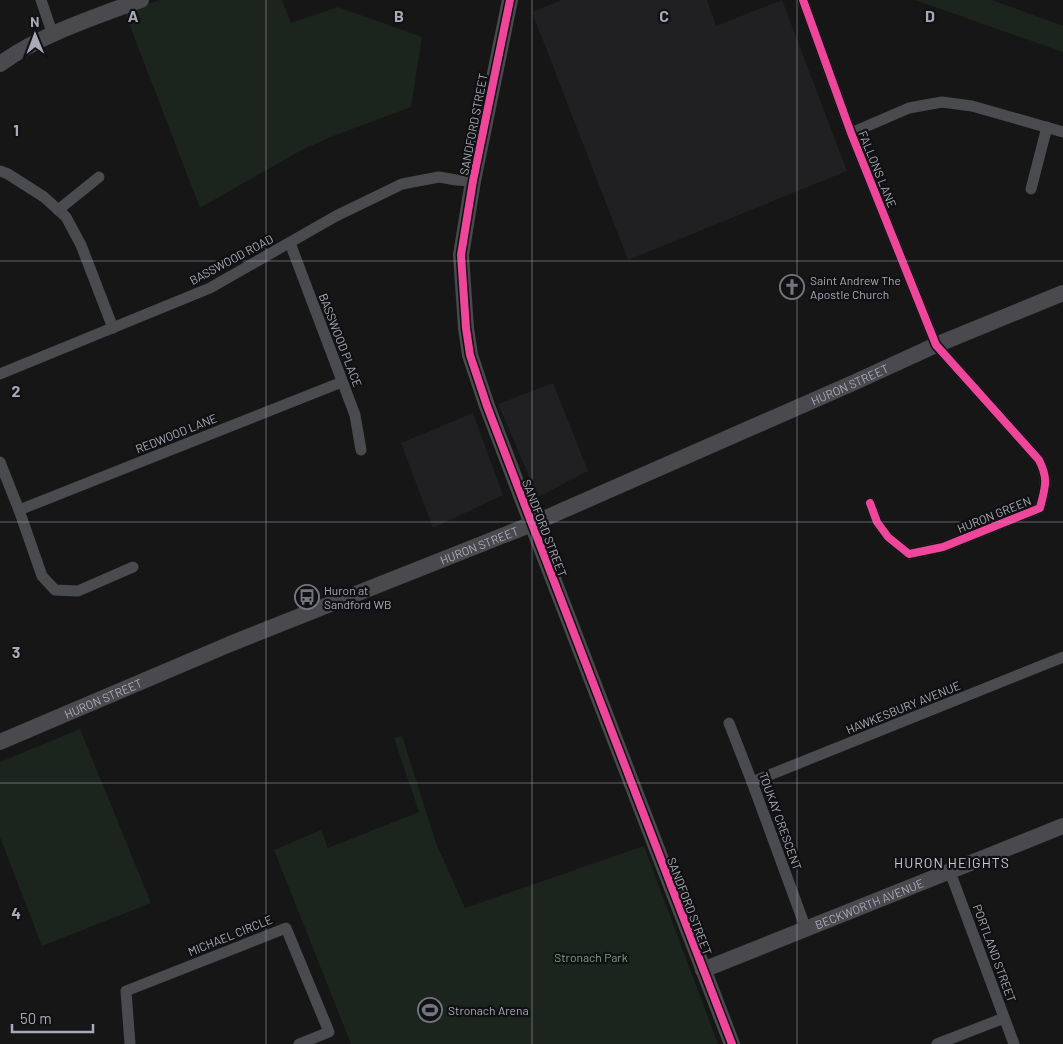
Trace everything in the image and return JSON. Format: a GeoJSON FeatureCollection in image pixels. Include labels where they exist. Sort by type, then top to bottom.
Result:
{"type":"FeatureCollection","features":[{"type":"Feature","properties":{"kind":"street"},"geometry":{"type":"LineString","coordinates":[[41,0],[53,35]]}},
{"type":"Feature","properties":{"kind":"street"},"geometry":{"type":"LineString","coordinates":[[0,64],[16,53],[75,24],[141,0]]}},
{"type":"Feature","properties":{"kind":"street","name":"SANDFORD STREET"},"geometry":{"type":"LineString","coordinates":[[510,0],[473,181],[461,255],[466,328],[470,355],[532,524],[732,1044]]}},
{"type":"Feature","properties":{"kind":"street","name":"FALLONS LANE"},"geometry":{"type":"LineString","coordinates":[[803,0],[852,133],[936,345]]}},
{"type":"Feature","properties":{"kind":"street"},"geometry":{"type":"LineString","coordinates":[[852,133],[909,108],[942,102],[972,106],[1063,132]]}},
{"type":"Feature","properties":{"kind":"street"},"geometry":{"type":"LineString","coordinates":[[1031,189],[1047,127]]}},
{"type":"Feature","properties":{"kind":"street"},"geometry":{"type":"LineString","coordinates":[[0,170],[44,197],[66,217],[81,245],[113,328]]}},
{"type":"Feature","properties":{"kind":"street"},"geometry":{"type":"LineString","coordinates":[[58,210],[99,177]]}},
{"type":"Feature","properties":{"kind":"street","name":"BASSWOOD ROAD"},"geometry":{"type":"LineString","coordinates":[[0,374],[210,288],[336,216],[402,184],[439,177],[473,181]]}},
{"type":"Feature","properties":{"kind":"street","name":"BASSWOOD PLACE"},"geometry":{"type":"LineString","coordinates":[[290,243],[355,415],[361,450]]}},
{"type":"Feature","properties":{"kind":"street","name":"HURON STREET"},"geometry":{"type":"LineString","coordinates":[[0,742],[230,644],[532,524],[936,345],[1063,293]]}},
{"type":"Feature","properties":{"kind":"street","name":"HURON GREEN"},"geometry":{"type":"LineString","coordinates":[[870,503],[877,522],[888,537],[909,554],[944,547],[1040,508],[1046,486],[1045,472],[1039,460],[936,345]]}},
{"type":"Feature","properties":{"kind":"street","name":"REDWOOD LANE"},"geometry":{"type":"LineString","coordinates":[[19,510],[342,382]]}},
{"type":"Feature","properties":{"kind":"street"},"geometry":{"type":"LineString","coordinates":[[0,462],[42,576],[55,590],[78,591],[133,567]]}},
{"type":"Feature","properties":{"kind":"street","name":"HAWKESBURY AVENUE"},"geometry":{"type":"LineString","coordinates":[[752,782],[1063,658]]}},
{"type":"Feature","properties":{"kind":"street","name":"TOUKAY CRESCENT"},"geometry":{"type":"LineString","coordinates":[[729,723],[806,929]]}},
{"type":"Feature","properties":{"kind":"street","name":"BECKWORTH AVENUE"},"geometry":{"type":"LineString","coordinates":[[703,970],[1063,826]]}},
{"type":"Feature","properties":{"kind":"street","name":"PORTLAND STREET"},"geometry":{"type":"LineString","coordinates":[[950,872],[1014,1044]]}},
{"type":"Feature","properties":{"kind":"street","name":"MICHAEL CIRCLE"},"geometry":{"type":"LineString","coordinates":[[130,1044],[126,991],[286,928],[329,1032],[299,1044]]}},
{"type":"Feature","properties":{"kind":"street"},"geometry":{"type":"LineString","coordinates":[[937,1044],[1004,1018]]}},
{"type":"Feature","properties":{"kind":"shaded area"},"geometry":{"type":"Polygon","coordinates":[[[562,0],[707,0],[716,26],[782,0],[847,171],[628,260],[532,12],[562,0]]]}},
{"type":"Feature","properties":{"kind":"shaded area"},"geometry":{"type":"Polygon","coordinates":[[[553,383],[588,471],[538,497],[498,404],[553,383]]]}},
{"type":"Feature","properties":{"kind":"shaded area"},"geometry":{"type":"Polygon","coordinates":[[[473,413],[503,495],[433,528],[401,443],[473,413]]]}},
{"type":"Feature","properties":{"kind":"green space"},"geometry":{"type":"Polygon","coordinates":[[[159,0],[282,0],[291,23],[338,7],[422,37],[411,107],[328,138],[300,151],[200,208],[125,13],[159,0]]]}},
{"type":"Feature","properties":{"kind":"green space"},"geometry":{"type":"Polygon","coordinates":[[[915,0],[992,0],[1063,26],[1063,52],[915,0]]]}},
{"type":"Feature","properties":{"kind":"green space"},"geometry":{"type":"Polygon","coordinates":[[[80,729],[151,903],[42,946],[0,837],[0,762],[80,729]]]}},
{"type":"Feature","properties":{"kind":"green space","name":"Stronach Park"},"geometry":{"type":"Polygon","coordinates":[[[402,736],[436,843],[465,908],[644,846],[718,1044],[351,1044],[274,850],[321,830],[328,848],[419,812],[394,738],[402,736]]]}},
{"type":"Feature","properties":{"kind":"cycle path"},"geometry":{"type":"LineString","coordinates":[[510,0],[473,181],[461,255],[466,328],[470,355],[487,406],[732,1044]]}},
{"type":"Feature","properties":{"kind":"cycle path"},"geometry":{"type":"LineString","coordinates":[[803,0],[851,133],[936,345],[1039,460],[1045,478],[1045,489],[1040,508],[943,547],[909,554],[888,537],[877,522],[870,503]]}},
{"type":"Feature","properties":{"kind":"place","name":"Saint Andrew The Apostle Church"},"geometry":{"type":"Point","coordinates":[792,287]}},
{"type":"Feature","properties":{"kind":"place","name":"Huron at Sandford WB"},"geometry":{"type":"Point","coordinates":[307,597]}},
{"type":"Feature","properties":{"kind":"place","name":"Stronach Arena"},"geometry":{"type":"Point","coordinates":[430,1010]}},
{"type":"Feature","properties":{"kind":"district","name":"HURON HEIGHTS"},"geometry":{"type":"Point","coordinates":[952,862]}}]}
